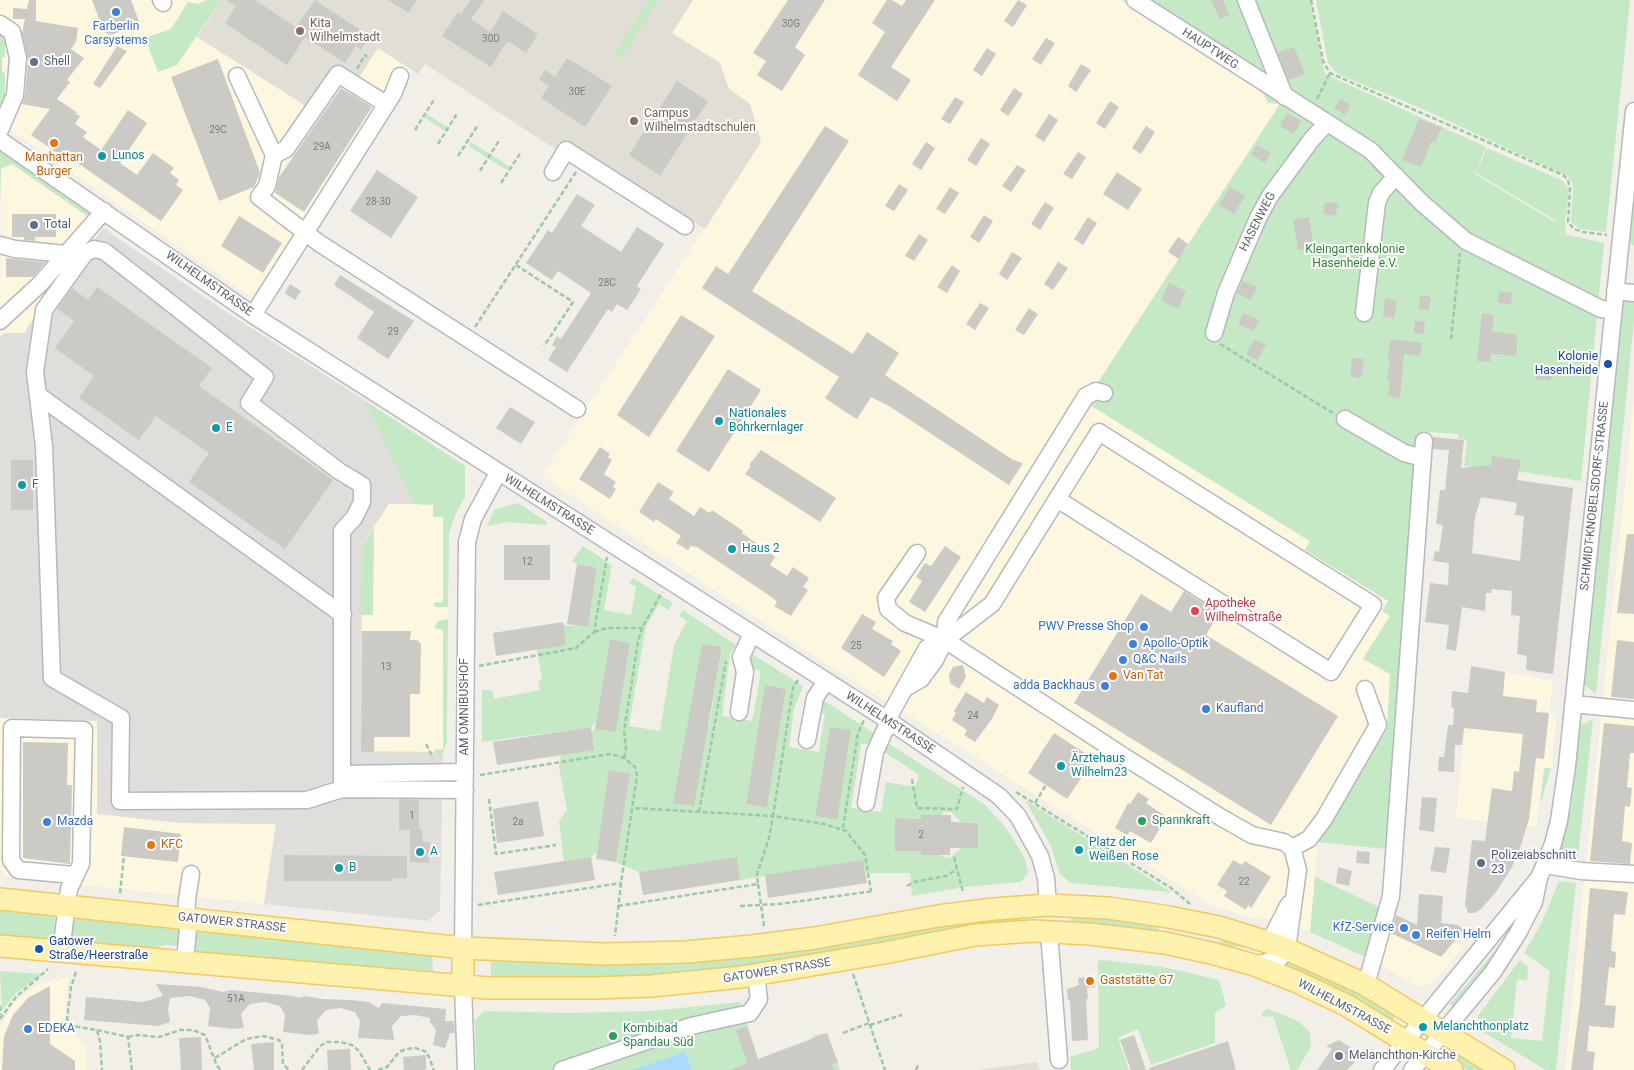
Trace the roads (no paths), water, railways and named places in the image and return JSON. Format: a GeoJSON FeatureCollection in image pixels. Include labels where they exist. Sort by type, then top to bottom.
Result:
{"type":"FeatureCollection","features":[{"type":"Feature","properties":{"kind":"main road","name":"GATOWER STRASSE"},"geometry":{"type":"LineString","coordinates":[[0,899],[463,948],[605,954],[719,950],[814,938],[966,912],[1048,905]]}},
{"type":"Feature","properties":{"kind":"main road"},"geometry":{"type":"LineString","coordinates":[[1048,905],[1109,908],[1169,917],[1218,927],[1278,946],[1366,985],[1504,1070]]}},
{"type":"Feature","properties":{"kind":"main road","name":"WILHELMSTRASSE"},"geometry":{"type":"LineString","coordinates":[[1048,905],[1049,932],[1165,943],[1212,953],[1254,966],[1331,997],[1406,1040],[1452,1070]]}},
{"type":"Feature","properties":{"kind":"main road"},"geometry":{"type":"LineString","coordinates":[[1165,943],[1169,917]]}},
{"type":"Feature","properties":{"kind":"main road","name":"GATOWER STRASSE"},"geometry":{"type":"LineString","coordinates":[[0,946],[488,988],[603,988],[651,986],[756,975],[975,935],[1026,931],[1049,932]]}},
{"type":"Feature","properties":{"kind":"main road"},"geometry":{"type":"LineString","coordinates":[[463,948],[463,986]]}},
{"type":"Feature","properties":{"kind":"street","name":"HAUPTWEG"},"geometry":{"type":"LineString","coordinates":[[1135,0],[1326,124],[1370,150],[1422,203],[1466,241],[1593,306],[1613,310]]}},
{"type":"Feature","properties":{"kind":"street"},"geometry":{"type":"LineString","coordinates":[[1246,0],[1285,97]]}},
{"type":"Feature","properties":{"kind":"street"},"geometry":{"type":"LineString","coordinates":[[0,24],[12,32],[18,58],[15,95],[0,130]]}},
{"type":"Feature","properties":{"kind":"street"},"geometry":{"type":"LineString","coordinates":[[274,155],[286,149],[338,74],[386,104]]}},
{"type":"Feature","properties":{"kind":"street"},"geometry":{"type":"LineString","coordinates":[[237,76],[274,155],[267,186],[259,197],[304,233],[576,409]]}},
{"type":"Feature","properties":{"kind":"street"},"geometry":{"type":"LineString","coordinates":[[253,315],[386,104],[400,76]]}},
{"type":"Feature","properties":{"kind":"street","name":"SCHMIDT-KNOBELSDORF-STRASSE"},"geometry":{"type":"LineString","coordinates":[[1445,1033],[1509,949],[1534,902],[1542,871],[1553,844],[1562,805],[1615,291],[1630,190],[1634,111]]}},
{"type":"Feature","properties":{"kind":"street","name":"HASENWEG"},"geometry":{"type":"LineString","coordinates":[[1214,333],[1226,293],[1258,218],[1275,189],[1326,124]]}},
{"type":"Feature","properties":{"kind":"street","name":"WILHELMSTRASSE"},"geometry":{"type":"LineString","coordinates":[[0,140],[253,315],[826,681],[999,796],[1018,816],[1040,856],[1046,878],[1048,905]]}},
{"type":"Feature","properties":{"kind":"street"},"geometry":{"type":"LineString","coordinates":[[553,172],[566,150],[686,226]]}},
{"type":"Feature","properties":{"kind":"street"},"geometry":{"type":"LineString","coordinates":[[1364,313],[1377,203],[1381,193],[1396,176]]}},
{"type":"Feature","properties":{"kind":"street"},"geometry":{"type":"LineString","coordinates":[[0,321],[40,284],[104,211]]}},
{"type":"Feature","properties":{"kind":"street"},"geometry":{"type":"LineString","coordinates":[[0,245],[15,249],[66,254]]}},
{"type":"Feature","properties":{"kind":"street"},"geometry":{"type":"LineString","coordinates":[[342,782],[342,531],[354,518],[362,502],[362,485],[339,471],[249,403],[264,377],[104,251],[94,249],[85,253],[44,310],[35,372],[44,446],[52,678],[121,718],[120,802],[307,800],[342,782],[472,773]]}},
{"type":"Feature","properties":{"kind":"street"},"geometry":{"type":"LineString","coordinates":[[1615,291],[1634,293]]}},
{"type":"Feature","properties":{"kind":"street"},"geometry":{"type":"LineString","coordinates":[[945,640],[946,622],[1086,396],[1096,391],[1104,394]]}},
{"type":"Feature","properties":{"kind":"street"},"geometry":{"type":"LineString","coordinates":[[38,395],[343,615]]}},
{"type":"Feature","properties":{"kind":"street"},"geometry":{"type":"LineString","coordinates":[[1345,419],[1404,453],[1423,458]]}},
{"type":"Feature","properties":{"kind":"street"},"geometry":{"type":"LineString","coordinates":[[866,803],[875,752],[901,690],[927,648],[945,640],[992,604],[1057,499],[1100,432],[1373,604],[1331,672],[1057,499]]}},
{"type":"Feature","properties":{"kind":"street"},"geometry":{"type":"LineString","coordinates":[[1366,985],[1391,896],[1424,441]]}},
{"type":"Feature","properties":{"kind":"street","name":"AM OMNIBUSHOF"},"geometry":{"type":"LineString","coordinates":[[463,948],[465,790],[472,773],[467,542],[473,519],[498,473]]}},
{"type":"Feature","properties":{"kind":"street"},"geometry":{"type":"LineString","coordinates":[[917,553],[886,598],[885,604],[888,609],[905,623],[945,640],[1131,762],[1222,818],[1252,835],[1284,842],[1292,848],[1298,870],[1295,893],[1278,946],[1279,959],[1254,966]]}},
{"type":"Feature","properties":{"kind":"street"},"geometry":{"type":"LineString","coordinates":[[739,712],[746,672],[741,658],[752,634]]}},
{"type":"Feature","properties":{"kind":"street"},"geometry":{"type":"LineString","coordinates":[[807,740],[814,698],[826,681]]}},
{"type":"Feature","properties":{"kind":"street"},"geometry":{"type":"LineString","coordinates":[[1292,848],[1309,839],[1324,819],[1378,725],[1365,689]]}},
{"type":"Feature","properties":{"kind":"street"},"geometry":{"type":"LineString","coordinates":[[1573,704],[1634,710]]}},
{"type":"Feature","properties":{"kind":"street"},"geometry":{"type":"LineString","coordinates":[[61,951],[67,906],[74,875],[81,864],[84,730],[12,728],[11,860],[18,870],[74,875]]}},
{"type":"Feature","properties":{"kind":"street"},"geometry":{"type":"LineString","coordinates":[[342,782],[465,790]]}},
{"type":"Feature","properties":{"kind":"street"},"geometry":{"type":"LineString","coordinates":[[1542,871],[1634,874]]}},
{"type":"Feature","properties":{"kind":"street","name":"SCHMIDT-KNOBELSDORF-STRASSE"},"geometry":{"type":"LineString","coordinates":[[1423,1020],[1542,871]]}},
{"type":"Feature","properties":{"kind":"street"},"geometry":{"type":"LineString","coordinates":[[184,962],[191,874]]}},
{"type":"Feature","properties":{"kind":"street"},"geometry":{"type":"LineString","coordinates":[[1049,932],[1059,1060]]}},
{"type":"Feature","properties":{"kind":"street"},"geometry":{"type":"LineString","coordinates":[[562,1070],[691,1026],[750,1013],[759,999],[756,975]]}},
{"type":"Feature","properties":{"kind":"street"},"geometry":{"type":"LineString","coordinates":[[463,986],[466,1070]]}},
{"type":"Feature","properties":{"kind":"street"},"geometry":{"type":"LineString","coordinates":[[1382,1070],[1423,1020]]}},
{"type":"Feature","properties":{"kind":"street"},"geometry":{"type":"LineString","coordinates":[[1412,1070],[1445,1033]]}},
{"type":"Feature","properties":{"kind":"water"},"geometry":{"type":"Polygon","coordinates":[[[685,1052],[692,1070],[633,1070],[685,1052]]]}},
{"type":"Feature","properties":{"kind":"place","name":"Farberlin Carsystems"},"geometry":{"type":"Point","coordinates":[116,12]}},
{"type":"Feature","properties":{"kind":"place","name":"Kita Wilhelmstadt"},"geometry":{"type":"Point","coordinates":[300,31]}},
{"type":"Feature","properties":{"kind":"place","name":"Shell"},"geometry":{"type":"Point","coordinates":[34,62]}},
{"type":"Feature","properties":{"kind":"place","name":"Campus Wilhelmstadtschulen"},"geometry":{"type":"Point","coordinates":[634,121]}},
{"type":"Feature","properties":{"kind":"place","name":"Manhattan Burger"},"geometry":{"type":"Point","coordinates":[54,143]}},
{"type":"Feature","properties":{"kind":"place","name":"Lunos"},"geometry":{"type":"Point","coordinates":[102,156]}},
{"type":"Feature","properties":{"kind":"place","name":"Total"},"geometry":{"type":"Point","coordinates":[34,225]}},
{"type":"Feature","properties":{"kind":"place","name":"Kolonie Hasenheide"},"geometry":{"type":"Point","coordinates":[1608,364]}},
{"type":"Feature","properties":{"kind":"place","name":"Nationales Bohrkernlager"},"geometry":{"type":"Point","coordinates":[719,421]}},
{"type":"Feature","properties":{"kind":"place","name":"E"},"geometry":{"type":"Point","coordinates":[216,428]}},
{"type":"Feature","properties":{"kind":"place","name":"F"},"geometry":{"type":"Point","coordinates":[22,485]}},
{"type":"Feature","properties":{"kind":"place","name":"Haus 2"},"geometry":{"type":"Point","coordinates":[732,549]}},
{"type":"Feature","properties":{"kind":"place","name":"Apotheke Wilhelmstraße"},"geometry":{"type":"Point","coordinates":[1195,611]}},
{"type":"Feature","properties":{"kind":"place","name":"PWV Presse Shop"},"geometry":{"type":"Point","coordinates":[1144,627]}},
{"type":"Feature","properties":{"kind":"place","name":"Apollo-Optik"},"geometry":{"type":"Point","coordinates":[1133,644]}},
{"type":"Feature","properties":{"kind":"place","name":"Q&C Nails"},"geometry":{"type":"Point","coordinates":[1123,660]}},
{"type":"Feature","properties":{"kind":"place","name":"Van Tat"},"geometry":{"type":"Point","coordinates":[1113,676]}},
{"type":"Feature","properties":{"kind":"place","name":"adda Backhaus"},"geometry":{"type":"Point","coordinates":[1105,686]}},
{"type":"Feature","properties":{"kind":"place","name":"Kaufland"},"geometry":{"type":"Point","coordinates":[1206,709]}},
{"type":"Feature","properties":{"kind":"place","name":"Ärztehaus Wilhelm23"},"geometry":{"type":"Point","coordinates":[1061,766]}},
{"type":"Feature","properties":{"kind":"place","name":"Spannkraft"},"geometry":{"type":"Point","coordinates":[1142,821]}},
{"type":"Feature","properties":{"kind":"place","name":"Mazda"},"geometry":{"type":"Point","coordinates":[47,822]}},
{"type":"Feature","properties":{"kind":"place","name":"KFC"},"geometry":{"type":"Point","coordinates":[151,845]}},
{"type":"Feature","properties":{"kind":"place","name":"Platz der Weißen Rose"},"geometry":{"type":"Point","coordinates":[1079,850]}},
{"type":"Feature","properties":{"kind":"place","name":"A"},"geometry":{"type":"Point","coordinates":[420,852]}},
{"type":"Feature","properties":{"kind":"place","name":"Polizeiabschnitt 23"},"geometry":{"type":"Point","coordinates":[1481,863]}},
{"type":"Feature","properties":{"kind":"place","name":"B"},"geometry":{"type":"Point","coordinates":[339,868]}},
{"type":"Feature","properties":{"kind":"place","name":"KfZ-Service"},"geometry":{"type":"Point","coordinates":[1404,928]}},
{"type":"Feature","properties":{"kind":"place","name":"Reifen Helm"},"geometry":{"type":"Point","coordinates":[1416,935]}},
{"type":"Feature","properties":{"kind":"place","name":"Gatower Straße/Heerstraße"},"geometry":{"type":"Point","coordinates":[39,949]}},
{"type":"Feature","properties":{"kind":"place","name":"Gaststätte G7"},"geometry":{"type":"Point","coordinates":[1090,981]}},
{"type":"Feature","properties":{"kind":"place","name":"Melanchthonplatz"},"geometry":{"type":"Point","coordinates":[1423,1027]}},
{"type":"Feature","properties":{"kind":"place","name":"EDEKA"},"geometry":{"type":"Point","coordinates":[28,1029]}},
{"type":"Feature","properties":{"kind":"place","name":"Kombibad Spandau Süd"},"geometry":{"type":"Point","coordinates":[613,1036]}},
{"type":"Feature","properties":{"kind":"place","name":"Melanchthon-Kirche"},"geometry":{"type":"Point","coordinates":[1339,1056]}},
{"type":"Feature","properties":{"kind":"park label","name":"Kleingartenkolonie Hasenheide e.V."},"geometry":{"type":"Point","coordinates":[1355,257]}}]}
